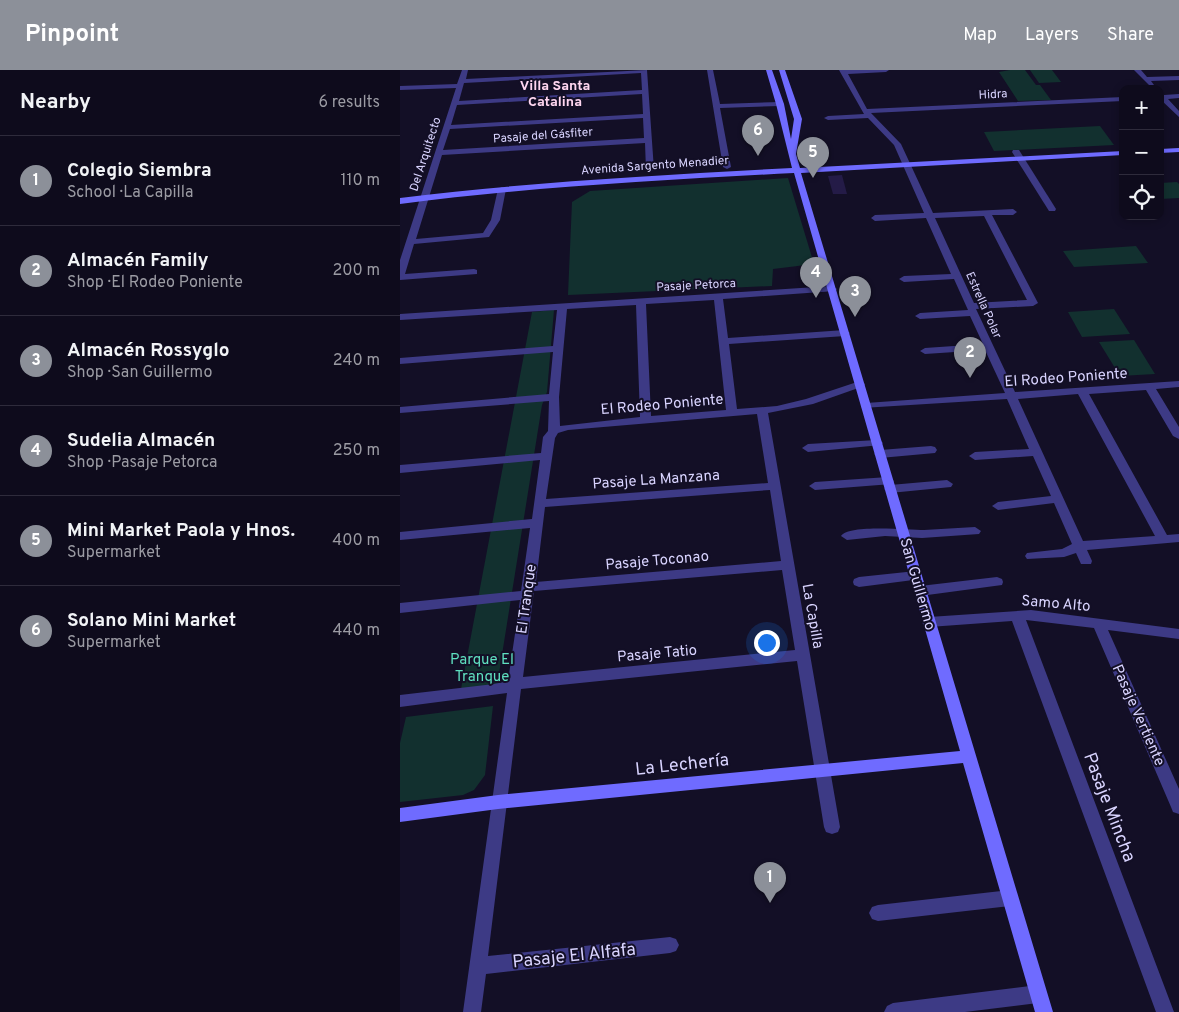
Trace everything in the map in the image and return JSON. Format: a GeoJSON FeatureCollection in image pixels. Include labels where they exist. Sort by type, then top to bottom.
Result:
{"type":"FeatureCollection","features":[{"type":"Feature","properties":{"kind":"street","name":"Del Arquitecto"},"geometry":{"type":"LineString","coordinates":[[400,275],[465,70]]}},
{"type":"Feature","properties":{"kind":"street"},"geometry":{"type":"LineString","coordinates":[[400,88],[644,70],[650,170]]}},
{"type":"Feature","properties":{"kind":"street"},"geometry":{"type":"LineString","coordinates":[[710,70],[727,167]]}},
{"type":"Feature","properties":{"kind":"street","name":"San Guillermo"},"geometry":{"type":"LineString","coordinates":[[770,70],[795,163],[1044,1012]]}},
{"type":"Feature","properties":{"kind":"street","name":"San Guillermo"},"geometry":{"type":"LineString","coordinates":[[782,70],[798,119],[795,163]]}},
{"type":"Feature","properties":{"kind":"street"},"geometry":{"type":"LineString","coordinates":[[842,71],[886,70]]}},
{"type":"Feature","properties":{"kind":"street"},"geometry":{"type":"LineString","coordinates":[[1136,70],[1150,85]]}},
{"type":"Feature","properties":{"kind":"street","name":"Estrella Polar"},"geometry":{"type":"LineString","coordinates":[[842,71],[867,113],[894,139],[905,161],[1086,561]]}},
{"type":"Feature","properties":{"kind":"street"},"geometry":{"type":"LineString","coordinates":[[1145,79],[1179,78]]}},
{"type":"Feature","properties":{"kind":"street"},"geometry":{"type":"LineString","coordinates":[[454,103],[646,92]]}},
{"type":"Feature","properties":{"kind":"street"},"geometry":{"type":"LineString","coordinates":[[1164,96],[1179,96]]}},
{"type":"Feature","properties":{"kind":"street","name":"Hidra"},"geometry":{"type":"LineString","coordinates":[[828,118],[867,113],[1119,99]]}},
{"type":"Feature","properties":{"kind":"street"},"geometry":{"type":"LineString","coordinates":[[1164,99],[1179,115]]}},
{"type":"Feature","properties":{"kind":"street"},"geometry":{"type":"LineString","coordinates":[[716,106],[780,104]]}},
{"type":"Feature","properties":{"kind":"street"},"geometry":{"type":"LineString","coordinates":[[447,127],[647,116]]}},
{"type":"Feature","properties":{"kind":"street","name":"Pasaje del Gásfiter"},"geometry":{"type":"LineString","coordinates":[[438,153],[648,140]]}},
{"type":"Feature","properties":{"kind":"street"},"geometry":{"type":"LineString","coordinates":[[1164,144],[1179,144]]}},
{"type":"Feature","properties":{"kind":"street","name":"Avenida Sargento Menadier"},"geometry":{"type":"LineString","coordinates":[[400,201],[425,194],[519,180],[650,170],[795,163],[905,161],[1018,155],[1119,146]]}},
{"type":"Feature","properties":{"kind":"street"},"geometry":{"type":"LineString","coordinates":[[1164,151],[1179,150]]}},
{"type":"Feature","properties":{"kind":"street","name":"Avenida Sargento Menadier"},"geometry":{"type":"LineString","coordinates":[[1018,155],[1119,153]]}},
{"type":"Feature","properties":{"kind":"street"},"geometry":{"type":"LineString","coordinates":[[1018,155],[1052,209]]}},
{"type":"Feature","properties":{"kind":"street","name":"Avenida Sargento Menadier"},"geometry":{"type":"LineString","coordinates":[[400,194],[502,189],[795,163]]}},
{"type":"Feature","properties":{"kind":"street"},"geometry":{"type":"LineString","coordinates":[[410,242],[486,236],[494,225],[502,189]]}},
{"type":"Feature","properties":{"kind":"street"},"geometry":{"type":"LineString","coordinates":[[875,218],[1013,212]]}},
{"type":"Feature","properties":{"kind":"street"},"geometry":{"type":"LineString","coordinates":[[920,316],[1033,302],[987,214]]}},
{"type":"Feature","properties":{"kind":"street"},"geometry":{"type":"LineString","coordinates":[[400,275],[474,272]]}},
{"type":"Feature","properties":{"kind":"street"},"geometry":{"type":"LineString","coordinates":[[904,279],[957,276]]}},
{"type":"Feature","properties":{"kind":"street","name":"Pasaje Petorca"},"geometry":{"type":"LineString","coordinates":[[400,317],[832,289]]}},
{"type":"Feature","properties":{"kind":"street"},"geometry":{"type":"LineString","coordinates":[[718,296],[732,413]]}},
{"type":"Feature","properties":{"kind":"street"},"geometry":{"type":"LineString","coordinates":[[640,301],[646,421]]}},
{"type":"Feature","properties":{"kind":"street","name":"El Tranque"},"geometry":{"type":"LineString","coordinates":[[472,1012],[498,802],[539,504],[549,437],[554,432],[554,397],[562,306]]}},
{"type":"Feature","properties":{"kind":"street"},"geometry":{"type":"LineString","coordinates":[[724,341],[845,333]]}},
{"type":"Feature","properties":{"kind":"street"},"geometry":{"type":"LineString","coordinates":[[925,351],[989,347]]}},
{"type":"Feature","properties":{"kind":"street"},"geometry":{"type":"LineString","coordinates":[[400,361],[558,349]]}},
{"type":"Feature","properties":{"kind":"street","name":"El Rodeo Poniente"},"geometry":{"type":"LineString","coordinates":[[554,432],[567,428],[762,410],[809,402],[860,384]]}},
{"type":"Feature","properties":{"kind":"street","name":"El Rodeo Poniente"},"geometry":{"type":"LineString","coordinates":[[866,406],[1179,384]]}},
{"type":"Feature","properties":{"kind":"street"},"geometry":{"type":"LineString","coordinates":[[1148,386],[1179,436]]}},
{"type":"Feature","properties":{"kind":"street"},"geometry":{"type":"LineString","coordinates":[[1082,391],[1163,539]]}},
{"type":"Feature","properties":{"kind":"street"},"geometry":{"type":"LineString","coordinates":[[400,410],[554,397]]}},
{"type":"Feature","properties":{"kind":"street","name":"La Capilla"},"geometry":{"type":"LineString","coordinates":[[762,410],[832,827]]}},
{"type":"Feature","properties":{"kind":"street"},"geometry":{"type":"LineString","coordinates":[[808,448],[931,450]]}},
{"type":"Feature","properties":{"kind":"street"},"geometry":{"type":"LineString","coordinates":[[976,456],[1036,452]]}},
{"type":"Feature","properties":{"kind":"street"},"geometry":{"type":"LineString","coordinates":[[400,469],[546,456]]}},
{"type":"Feature","properties":{"kind":"street"},"geometry":{"type":"LineString","coordinates":[[815,486],[947,484]]}},
{"type":"Feature","properties":{"kind":"street","name":"Pasaje La Manzana"},"geometry":{"type":"LineString","coordinates":[[539,504],[775,486]]}},
{"type":"Feature","properties":{"kind":"street"},"geometry":{"type":"LineString","coordinates":[[998,506],[1058,499]]}},
{"type":"Feature","properties":{"kind":"street"},"geometry":{"type":"LineString","coordinates":[[400,536],[537,523]]}},
{"type":"Feature","properties":{"kind":"street"},"geometry":{"type":"LineString","coordinates":[[847,536],[885,532],[922,534],[975,531]]}},
{"type":"Feature","properties":{"kind":"street"},"geometry":{"type":"LineString","coordinates":[[1031,556],[1064,552],[1079,546],[1179,538]]}},
{"type":"Feature","properties":{"kind":"street","name":"Pasaje Toconao"},"geometry":{"type":"LineString","coordinates":[[400,608],[527,591],[788,565]]}},
{"type":"Feature","properties":{"kind":"street"},"geometry":{"type":"LineString","coordinates":[[859,582],[916,576]]}},
{"type":"Feature","properties":{"kind":"street"},"geometry":{"type":"LineString","coordinates":[[920,590],[997,582]]}},
{"type":"Feature","properties":{"kind":"street","name":"Pasaje Mincha"},"geometry":{"type":"LineString","coordinates":[[1017,615],[1165,1012]]}},
{"type":"Feature","properties":{"kind":"street","name":"Samo Alto"},"geometry":{"type":"LineString","coordinates":[[929,622],[1032,615],[1179,634]]}},
{"type":"Feature","properties":{"kind":"street","name":"Pasaje Vertiente"},"geometry":{"type":"LineString","coordinates":[[1099,624],[1179,807]]}},
{"type":"Feature","properties":{"kind":"street","name":"Pasaje Tatio"},"geometry":{"type":"LineString","coordinates":[[400,701],[494,690],[531,681],[803,655]]}},
{"type":"Feature","properties":{"kind":"street","name":"La Lechería"},"geometry":{"type":"LineString","coordinates":[[400,815],[498,802],[968,756]]}},
{"type":"Feature","properties":{"kind":"street"},"geometry":{"type":"LineString","coordinates":[[878,913],[1010,898]]}},
{"type":"Feature","properties":{"kind":"street","name":"Pasaje El Alfafa"},"geometry":{"type":"LineString","coordinates":[[478,966],[670,944]]}},
{"type":"Feature","properties":{"kind":"street"},"geometry":{"type":"LineString","coordinates":[[893,1012],[1038,994]]}},
{"type":"Feature","properties":{"kind":"green space"},"geometry":{"type":"Polygon","coordinates":[[[1025,70],[1036,85],[1040,85],[1051,100],[1018,101],[999,72],[1025,70]]]}},
{"type":"Feature","properties":{"kind":"green space"},"geometry":{"type":"Polygon","coordinates":[[[1030,70],[1052,70],[1061,82],[1039,83],[1030,70]]]}},
{"type":"Feature","properties":{"kind":"green space"},"geometry":{"type":"Polygon","coordinates":[[[1100,126],[1114,145],[994,151],[984,132],[1100,126]]]}},
{"type":"Feature","properties":{"kind":"green space"},"geometry":{"type":"Polygon","coordinates":[[[788,178],[814,264],[773,269],[772,286],[568,295],[572,202],[590,191],[788,178]]]}},
{"type":"Feature","properties":{"kind":"green space"},"geometry":{"type":"Polygon","coordinates":[[[1177,182],[1179,184],[1179,198],[1164,199],[1164,183],[1177,182]]]}},
{"type":"Feature","properties":{"kind":"green space"},"geometry":{"type":"Polygon","coordinates":[[[1136,246],[1148,263],[1074,267],[1063,251],[1136,246]]]}},
{"type":"Feature","properties":{"kind":"green space"},"geometry":{"type":"Polygon","coordinates":[[[1114,309],[1130,334],[1082,337],[1068,312],[1114,309]]]}},
{"type":"Feature","properties":{"kind":"green space","name":"Parque El Tranque"},"geometry":{"type":"Polygon","coordinates":[[[554,310],[547,392],[542,405],[497,686],[461,689],[532,312],[554,310]]]}},
{"type":"Feature","properties":{"kind":"green space"},"geometry":{"type":"Polygon","coordinates":[[[1134,340],[1155,374],[1120,376],[1099,342],[1134,340]]]}},
{"type":"Feature","properties":{"kind":"green space"},"geometry":{"type":"Polygon","coordinates":[[[493,706],[485,775],[474,790],[463,795],[400,802],[400,743],[406,717],[493,706]]]}},
{"type":"Feature","properties":{"kind":"building"},"geometry":{"type":"Polygon","coordinates":[[[842,175],[847,194],[833,194],[828,176],[842,175]]]}},
{"type":"Feature","properties":{"kind":"place","name":"Solano Mini Market"},"geometry":{"type":"Point","coordinates":[758,156]}},
{"type":"Feature","properties":{"kind":"place","name":"Mini Market Paola y Hnos."},"geometry":{"type":"Point","coordinates":[813,178]}},
{"type":"Feature","properties":{"kind":"place","name":"Sudelia Almacén"},"geometry":{"type":"Point","coordinates":[816,298]}},
{"type":"Feature","properties":{"kind":"place","name":"Almacén Rossyglo"},"geometry":{"type":"Point","coordinates":[855,317]}},
{"type":"Feature","properties":{"kind":"place","name":"Almacén Family"},"geometry":{"type":"Point","coordinates":[970,378]}},
{"type":"Feature","properties":{"kind":"place","name":"Colegio Siembra"},"geometry":{"type":"Point","coordinates":[770,903]}},
{"type":"Feature","properties":{"kind":"district","name":"Villa Santa Catalina"},"geometry":{"type":"Point","coordinates":[555,94]}}]}
